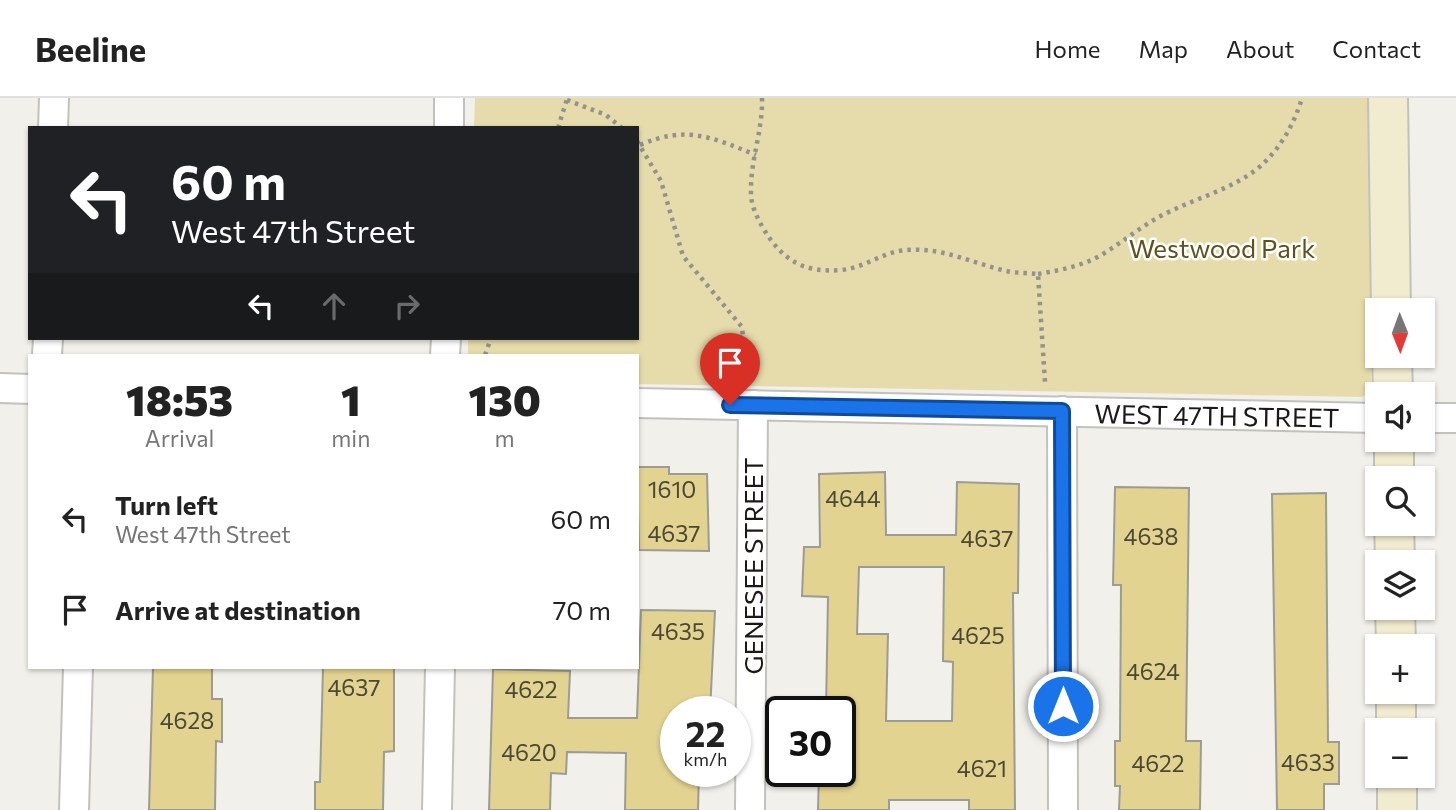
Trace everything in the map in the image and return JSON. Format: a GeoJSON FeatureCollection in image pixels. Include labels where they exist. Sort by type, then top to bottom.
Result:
{"type":"FeatureCollection","features":[{"type":"Feature","properties":{"kind":"street"},"geometry":{"type":"LineString","coordinates":[[53,126],[54,98]]}},
{"type":"Feature","properties":{"kind":"street"},"geometry":{"type":"LineString","coordinates":[[449,98],[449,126]]}},
{"type":"Feature","properties":{"kind":"street"},"geometry":{"type":"LineString","coordinates":[[1388,98],[1391,298]]}},
{"type":"Feature","properties":{"kind":"street"},"geometry":{"type":"LineString","coordinates":[[0,388],[28,389]]}},
{"type":"Feature","properties":{"kind":"street","name":"WEST 47TH STREET"},"geometry":{"type":"LineString","coordinates":[[639,403],[1365,418]]}},
{"type":"Feature","properties":{"kind":"street","name":"GENESEE STREET"},"geometry":{"type":"LineString","coordinates":[[750,810],[753,405]]}},
{"type":"Feature","properties":{"kind":"street"},"geometry":{"type":"LineString","coordinates":[[1062,411],[1063,810]]}},
{"type":"Feature","properties":{"kind":"street"},"geometry":{"type":"LineString","coordinates":[[1435,418],[1456,418]]}},
{"type":"Feature","properties":{"kind":"street"},"geometry":{"type":"LineString","coordinates":[[74,810],[78,669]]}},
{"type":"Feature","properties":{"kind":"street"},"geometry":{"type":"LineString","coordinates":[[437,810],[440,669]]}},
{"type":"Feature","properties":{"kind":"street"},"geometry":{"type":"LineString","coordinates":[[1397,788],[1397,810]]}},
{"type":"Feature","properties":{"kind":"path"},"geometry":{"type":"LineString","coordinates":[[762,98],[751,181],[753,207],[775,248],[792,262],[813,268],[841,270],[895,251],[926,250],[1012,272],[1038,274],[1085,263],[1147,223],[1224,189],[1257,169],[1283,140],[1296,117],[1302,98]]}},
{"type":"Feature","properties":{"kind":"path"},"geometry":{"type":"LineString","coordinates":[[559,126],[567,99],[606,115],[620,126]]}},
{"type":"Feature","properties":{"kind":"path"},"geometry":{"type":"LineString","coordinates":[[639,143],[669,134],[697,134],[756,155]]}},
{"type":"Feature","properties":{"kind":"path"},"geometry":{"type":"LineString","coordinates":[[639,145],[661,181],[683,256],[742,327],[747,376]]}},
{"type":"Feature","properties":{"kind":"path"},"geometry":{"type":"LineString","coordinates":[[1038,274],[1045,383]]}},
{"type":"Feature","properties":{"kind":"green space","name":"Westwood Park"},"geometry":{"type":"Polygon","coordinates":[[[475,98],[1370,98],[1371,298],[1365,298],[1365,368],[1371,368],[1371,382],[1365,382],[1365,395],[1362,397],[639,384],[639,354],[468,354],[468,340],[639,340],[639,126],[474,126],[475,98]]]}},
{"type":"Feature","properties":{"kind":"building"},"geometry":{"type":"Polygon","coordinates":[[[639,467],[669,467],[669,474],[707,474],[709,551],[639,550],[639,467]]]}},
{"type":"Feature","properties":{"kind":"building"},"geometry":{"type":"Polygon","coordinates":[[[885,472],[886,535],[956,535],[957,482],[1019,484],[1018,593],[1013,593],[1015,810],[969,810],[969,800],[889,800],[889,810],[818,810],[819,787],[856,787],[856,696],[826,696],[828,597],[802,596],[804,547],[820,547],[819,474],[885,472]],[[859,567],[857,634],[888,634],[886,721],[952,721],[953,662],[943,661],[944,567],[859,567]]]}},
{"type":"Feature","properties":{"kind":"building"},"geometry":{"type":"Polygon","coordinates":[[[1115,487],[1189,488],[1186,741],[1201,741],[1200,810],[1119,810],[1120,786],[1115,786],[1115,741],[1120,741],[1121,585],[1113,585],[1115,487]]]}},
{"type":"Feature","properties":{"kind":"building"},"geometry":{"type":"Polygon","coordinates":[[[1326,493],[1328,742],[1339,742],[1339,784],[1324,784],[1324,810],[1277,810],[1272,494],[1326,493]]]}},
{"type":"Feature","properties":{"kind":"building"},"geometry":{"type":"Polygon","coordinates":[[[641,610],[715,611],[711,696],[660,696],[660,787],[699,787],[698,810],[625,810],[626,753],[567,752],[566,774],[551,773],[550,810],[489,810],[493,669],[570,671],[568,718],[637,718],[641,610]]]}},
{"type":"Feature","properties":{"kind":"building"},"geometry":{"type":"Polygon","coordinates":[[[153,669],[212,669],[212,699],[222,699],[222,742],[216,741],[215,810],[149,810],[153,669]]]}},
{"type":"Feature","properties":{"kind":"building"},"geometry":{"type":"Polygon","coordinates":[[[323,669],[394,669],[394,751],[384,752],[383,810],[315,810],[315,782],[320,782],[323,669]]]}},
{"type":"Feature","properties":{"kind":"route"},"geometry":{"type":"LineString","coordinates":[[730,405],[1062,411],[1063,706]]}}]}
